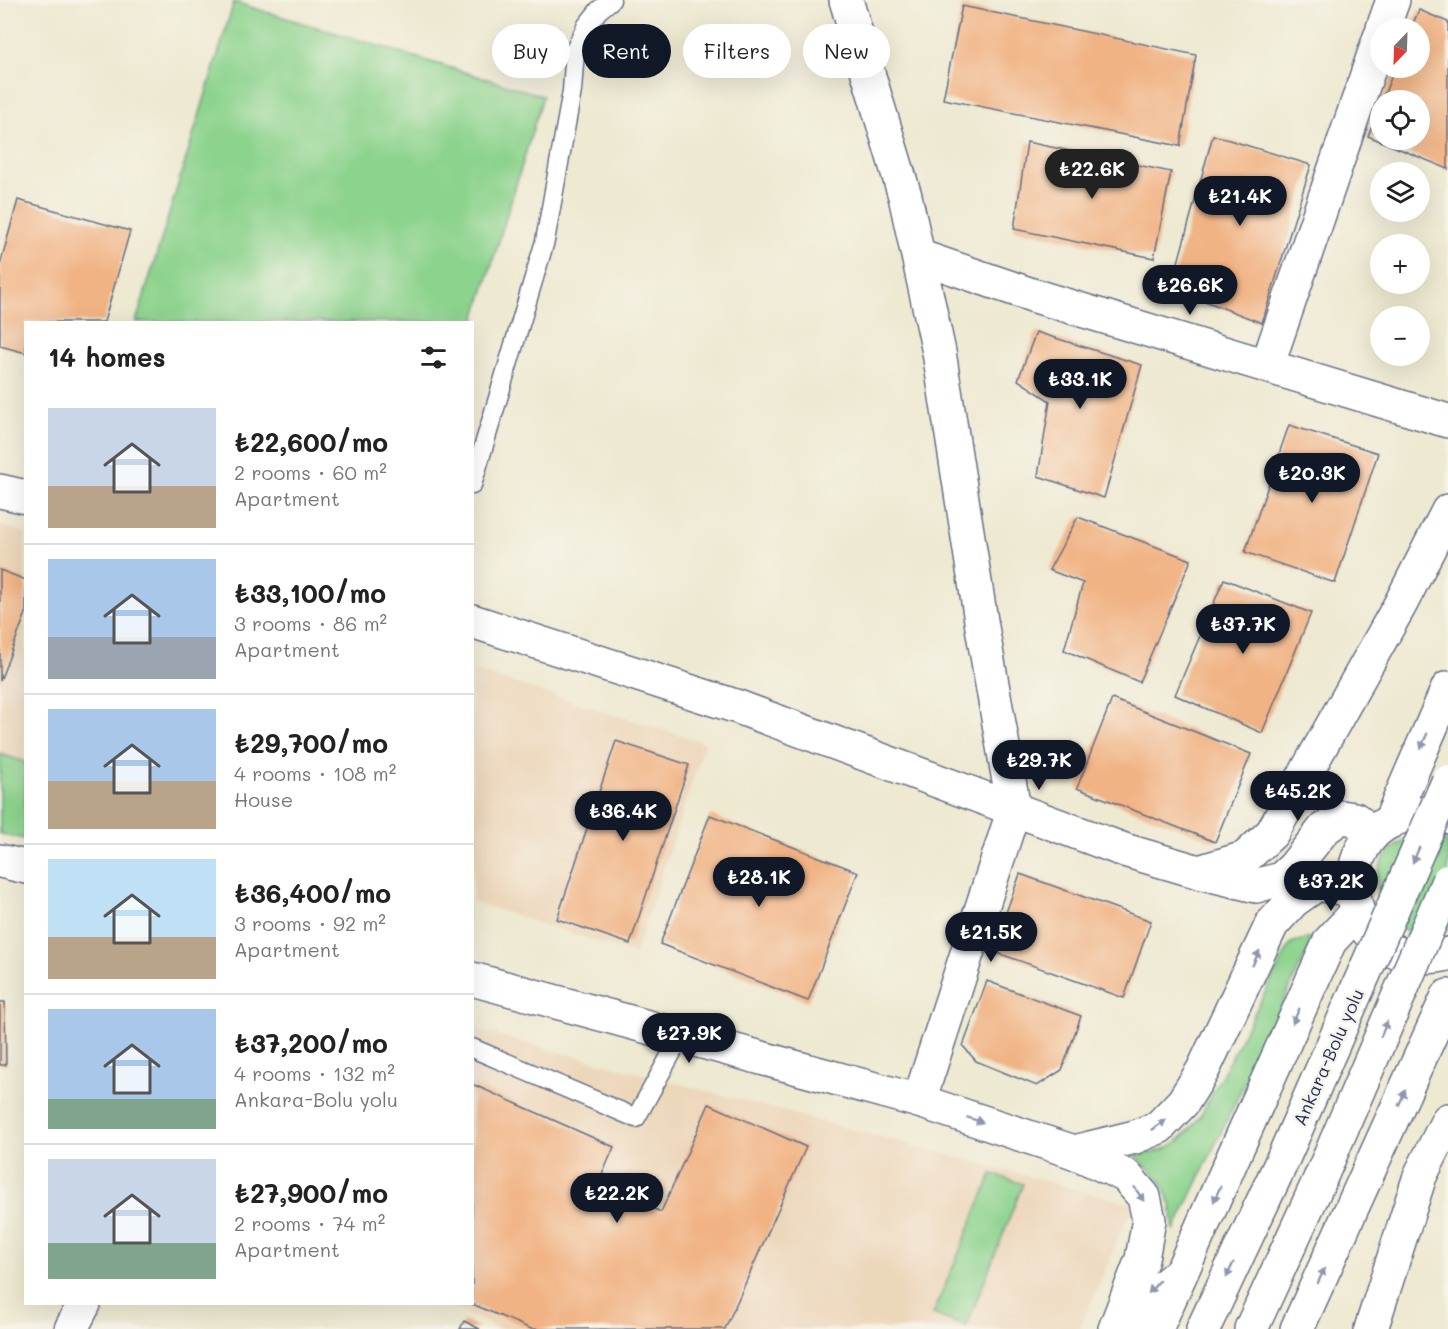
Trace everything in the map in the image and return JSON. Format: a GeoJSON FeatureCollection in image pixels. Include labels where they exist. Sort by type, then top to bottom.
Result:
{"type":"FeatureCollection","features":[{"type":"Feature","properties":{"kind":"main road"},"geometry":{"type":"LineString","coordinates":[[846,0],[905,196],[939,352],[982,627],[1014,809],[919,1101]]}},
{"type":"Feature","properties":{"kind":"main road"},"geometry":{"type":"LineString","coordinates":[[1387,18],[1393,0]]}},
{"type":"Feature","properties":{"kind":"main road"},"geometry":{"type":"LineString","coordinates":[[1267,366],[1370,66]]}},
{"type":"Feature","properties":{"kind":"main road"},"geometry":{"type":"LineString","coordinates":[[918,256],[1032,295],[1448,420]]}},
{"type":"Feature","properties":{"kind":"main road"},"geometry":{"type":"LineString","coordinates":[[0,490],[24,496]]}},
{"type":"Feature","properties":{"kind":"main road"},"geometry":{"type":"LineString","coordinates":[[1199,872],[1245,858],[1272,833],[1400,605],[1448,511]]}},
{"type":"Feature","properties":{"kind":"main road"},"geometry":{"type":"LineString","coordinates":[[474,622],[738,706],[1124,850],[1256,886],[1281,879],[1294,867],[1324,829],[1341,817],[1382,828],[1410,815],[1431,813],[1448,817]]}},
{"type":"Feature","properties":{"kind":"main road"},"geometry":{"type":"LineString","coordinates":[[1448,688],[1382,828],[1361,851],[1354,870],[1355,901],[1369,932],[1387,947],[1408,956],[1431,958],[1448,954]]}},
{"type":"Feature","properties":{"kind":"main road","name":"Ankara-Bolu yolu"},"geometry":{"type":"LineString","coordinates":[[1203,1329],[1282,1161],[1448,782]]}},
{"type":"Feature","properties":{"kind":"main road"},"geometry":{"type":"LineString","coordinates":[[0,861],[24,867]]}},
{"type":"Feature","properties":{"kind":"main road"},"geometry":{"type":"LineString","coordinates":[[1251,1329],[1320,1179],[1448,881]]}},
{"type":"Feature","properties":{"kind":"main road"},"geometry":{"type":"LineString","coordinates":[[1074,1152],[1136,1137],[1159,1127],[1184,1102],[1203,1070],[1272,924],[1293,901],[1317,884],[1355,901]]}},
{"type":"Feature","properties":{"kind":"main road"},"geometry":{"type":"LineString","coordinates":[[1156,1329],[1330,941],[1355,901]]}},
{"type":"Feature","properties":{"kind":"main road"},"geometry":{"type":"LineString","coordinates":[[474,980],[919,1101],[1074,1152],[1126,1176],[1144,1197],[1149,1220],[1142,1259],[1115,1329]]}},
{"type":"Feature","properties":{"kind":"main road"},"geometry":{"type":"LineString","coordinates":[[1297,1329],[1448,996]]}},
{"type":"Feature","properties":{"kind":"main road"},"geometry":{"type":"LineString","coordinates":[[1371,1329],[1420,1176],[1448,1120]]}},
{"type":"Feature","properties":{"kind":"main road"},"geometry":{"type":"LineString","coordinates":[[71,1329],[83,1305]]}},
{"type":"Feature","properties":{"kind":"lane"},"geometry":{"type":"LineString","coordinates":[[474,478],[544,241],[572,91],[575,50],[587,25],[598,10],[611,0]]}},
{"type":"Feature","properties":{"kind":"lane"},"geometry":{"type":"LineString","coordinates":[[474,1049],[636,1118],[681,1036]]}},
{"type":"Feature","properties":{"kind":"lane"},"geometry":{"type":"LineString","coordinates":[[1133,1329],[1150,1288],[1189,1256]]}},
{"type":"Feature","properties":{"kind":"shaded area"},"geometry":{"type":"Polygon","coordinates":[[[0,525],[24,533],[24,762],[0,754],[0,525]]]}},
{"type":"Feature","properties":{"kind":"shaded area"},"geometry":{"type":"Polygon","coordinates":[[[474,671],[705,743],[635,954],[474,902],[474,671]]]}},
{"type":"Feature","properties":{"kind":"shaded area"},"geometry":{"type":"Polygon","coordinates":[[[474,1029],[1133,1204],[1080,1329],[501,1329],[447,1305],[474,1305],[474,1029]]]}},
{"type":"Feature","properties":{"kind":"green space"},"geometry":{"type":"Polygon","coordinates":[[[234,2],[543,96],[474,323],[136,321],[234,2]]]}},
{"type":"Feature","properties":{"kind":"green space"},"geometry":{"type":"Polygon","coordinates":[[[0,754],[24,762],[24,839],[0,834],[0,754]]]}},
{"type":"Feature","properties":{"kind":"green space"},"geometry":{"type":"Polygon","coordinates":[[[1430,835],[1448,842],[1448,928],[1424,934],[1404,929],[1389,916],[1379,898],[1377,877],[1384,858],[1401,843],[1430,835]]]}},
{"type":"Feature","properties":{"kind":"green space"},"geometry":{"type":"Polygon","coordinates":[[[1314,937],[1174,1231],[1171,1205],[1160,1180],[1135,1156],[1158,1151],[1174,1144],[1194,1125],[1291,943],[1314,937]]]}},
{"type":"Feature","properties":{"kind":"green space"},"geometry":{"type":"Polygon","coordinates":[[[992,1174],[1023,1184],[966,1327],[933,1314],[992,1174]]]}},
{"type":"Feature","properties":{"kind":"building"},"geometry":{"type":"Polygon","coordinates":[[[962,6],[1196,55],[1180,146],[943,99],[962,6]]]}},
{"type":"Feature","properties":{"kind":"building"},"geometry":{"type":"Polygon","coordinates":[[[1419,10],[1448,22],[1448,169],[1402,150],[1430,150],[1430,90],[1386,90],[1391,78],[1430,78],[1430,18],[1415,18],[1419,10]]]}},
{"type":"Feature","properties":{"kind":"building"},"geometry":{"type":"Polygon","coordinates":[[[1213,135],[1311,165],[1262,323],[1171,288],[1213,135]]]}},
{"type":"Feature","properties":{"kind":"building"},"geometry":{"type":"Polygon","coordinates":[[[1027,142],[1171,172],[1154,258],[1014,229],[1027,142]]]}},
{"type":"Feature","properties":{"kind":"building"},"geometry":{"type":"Polygon","coordinates":[[[18,200],[130,231],[104,321],[24,321],[24,352],[0,346],[0,265],[18,200]]]}},
{"type":"Feature","properties":{"kind":"building"},"geometry":{"type":"Polygon","coordinates":[[[1036,332],[1142,365],[1104,498],[1038,476],[1050,401],[1018,380],[1036,332]]]}},
{"type":"Feature","properties":{"kind":"building"},"geometry":{"type":"Polygon","coordinates":[[[1289,425],[1378,453],[1335,583],[1245,552],[1289,425]]]}},
{"type":"Feature","properties":{"kind":"building"},"geometry":{"type":"Polygon","coordinates":[[[1078,517],[1191,560],[1139,682],[1064,650],[1083,583],[1049,570],[1078,517]]]}},
{"type":"Feature","properties":{"kind":"building"},"geometry":{"type":"Polygon","coordinates":[[[0,570],[24,579],[24,618],[0,681],[0,570]]]}},
{"type":"Feature","properties":{"kind":"building"},"geometry":{"type":"Polygon","coordinates":[[[1224,579],[1311,613],[1262,733],[1175,695],[1224,579]]]}},
{"type":"Feature","properties":{"kind":"building"},"geometry":{"type":"Polygon","coordinates":[[[1112,699],[1251,754],[1215,842],[1077,788],[1112,699]]]}},
{"type":"Feature","properties":{"kind":"building"},"geometry":{"type":"Polygon","coordinates":[[[616,741],[689,765],[630,944],[557,919],[616,741]]]}},
{"type":"Feature","properties":{"kind":"building"},"geometry":{"type":"Polygon","coordinates":[[[710,815],[858,872],[808,1001],[660,944],[710,815]]]}},
{"type":"Feature","properties":{"kind":"building"},"geometry":{"type":"Polygon","coordinates":[[[1020,874],[1151,921],[1124,998],[992,951],[1020,874]]]}},
{"type":"Feature","properties":{"kind":"building"},"geometry":{"type":"Polygon","coordinates":[[[987,981],[1081,1016],[1062,1070],[1037,1086],[976,1061],[963,1046],[987,981]]]}},
{"type":"Feature","properties":{"kind":"building"},"geometry":{"type":"Polygon","coordinates":[[[0,1002],[5,1002],[6,1065],[0,1065],[0,1002]]]}},
{"type":"Feature","properties":{"kind":"building"},"geometry":{"type":"Polygon","coordinates":[[[474,1085],[614,1147],[598,1184],[661,1212],[709,1104],[806,1147],[725,1329],[531,1329],[474,1305],[474,1085]]]}},
{"type":"Feature","properties":{"kind":"building"},"geometry":{"type":"Polygon","coordinates":[[[464,1321],[480,1329],[460,1329],[464,1321]]]}}]}
